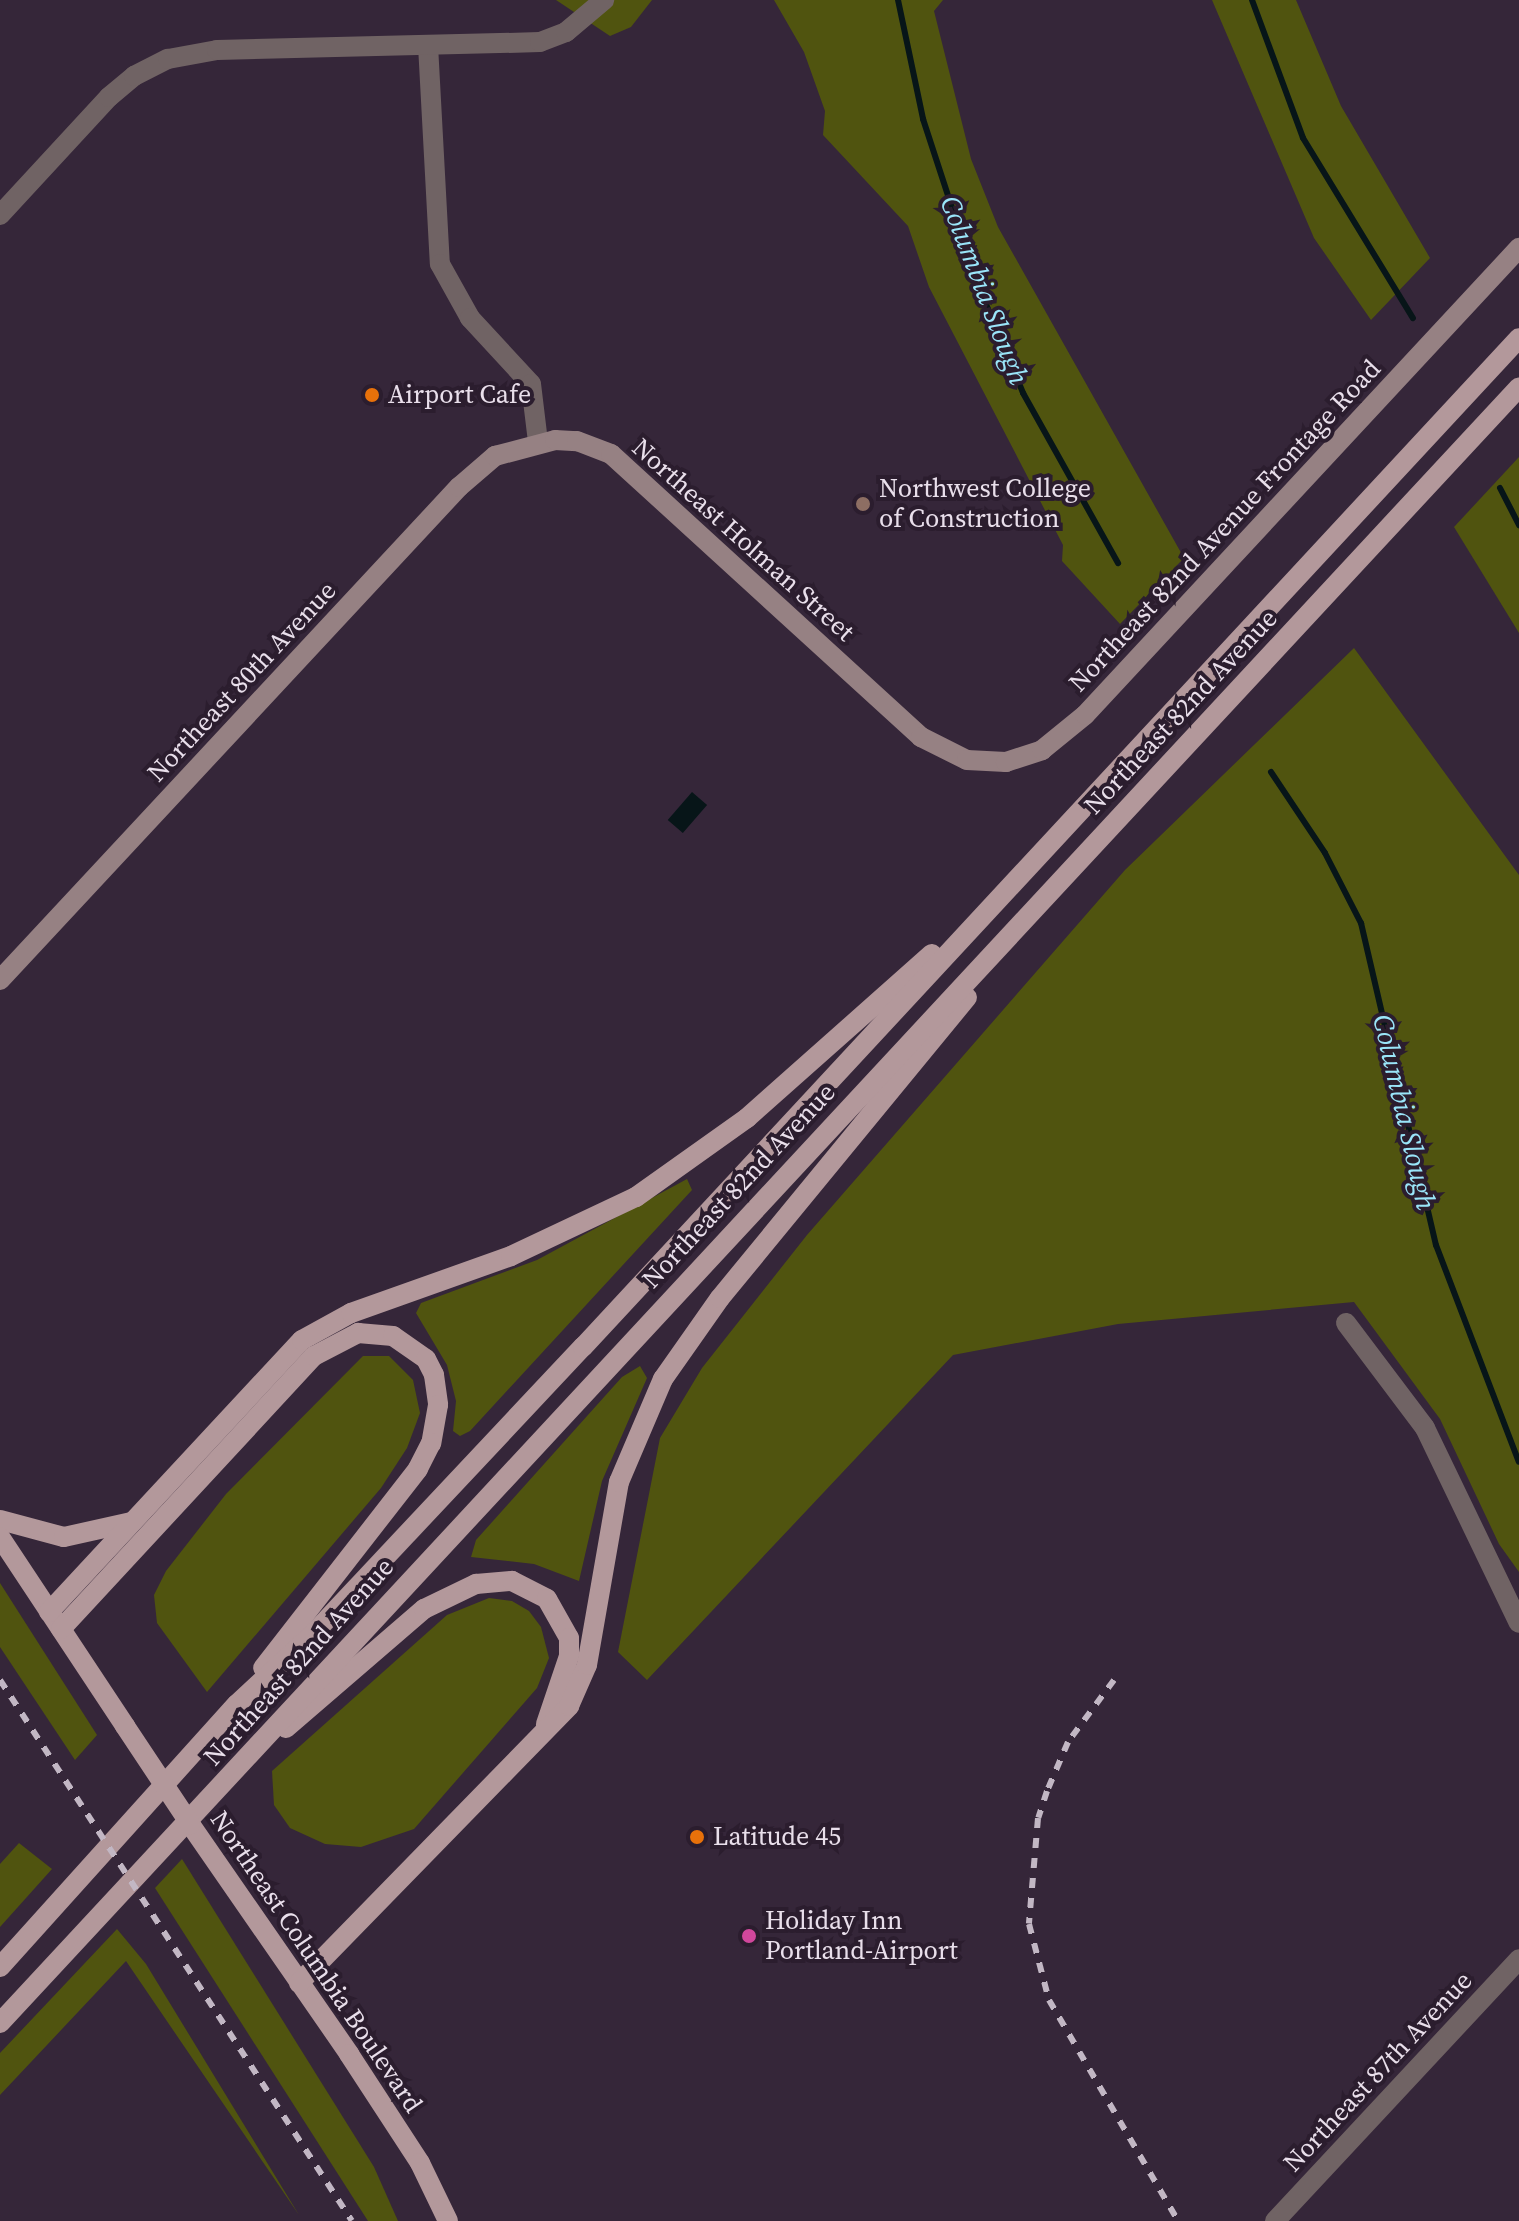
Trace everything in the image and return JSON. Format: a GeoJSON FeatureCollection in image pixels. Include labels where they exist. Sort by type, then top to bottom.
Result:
{"type":"FeatureCollection","features":[{"type":"Feature","properties":{"kind":"main road","name":"Northeast 82nd Avenue"},"geometry":{"type":"LineString","coordinates":[[0,1967],[237,1704],[314,1633],[1519,338]]}},
{"type":"Feature","properties":{"kind":"main road","name":"Northeast 82nd Avenue"},"geometry":{"type":"LineString","coordinates":[[0,2023],[1519,387]]}},
{"type":"Feature","properties":{"kind":"main road"},"geometry":{"type":"LineString","coordinates":[[55,1620],[132,1522],[302,1340],[351,1313],[511,1256],[636,1197],[735,1128],[879,997],[985,912]]}},
{"type":"Feature","properties":{"kind":"main road"},"geometry":{"type":"LineString","coordinates":[[299,1983],[369,1916],[546,1724],[569,1706],[584,1674],[619,1482],[663,1379],[720,1298],[931,1045],[1029,913]]}},
{"type":"Feature","properties":{"kind":"main road"},"geometry":{"type":"LineString","coordinates":[[55,1620],[314,1356],[358,1333],[393,1336],[426,1359],[434,1375],[438,1405],[431,1443],[418,1469],[237,1704]]}},
{"type":"Feature","properties":{"kind":"main road"},"geometry":{"type":"LineString","coordinates":[[0,1520],[64,1537],[132,1522]]}},
{"type":"Feature","properties":{"kind":"main road","name":"Northeast Columbia Boulevard"},"geometry":{"type":"LineString","coordinates":[[0,1537],[257,1925],[420,2163],[448,2221]]}},
{"type":"Feature","properties":{"kind":"main road"},"geometry":{"type":"LineString","coordinates":[[244,1760],[322,1701],[424,1609],[450,1593],[493,1581],[512,1581],[535,1590],[564,1624],[569,1656],[546,1724]]}},
{"type":"Feature","properties":{"kind":"street"},"geometry":{"type":"LineString","coordinates":[[0,215],[109,97],[134,76],[168,59],[217,50],[540,42],[566,32],[604,0]]}},
{"type":"Feature","properties":{"kind":"street"},"geometry":{"type":"LineString","coordinates":[[428,45],[440,264],[470,318],[531,384],[538,442]]}},
{"type":"Feature","properties":{"kind":"street","name":"Northeast 82nd Avenue Frontage Road"},"geometry":{"type":"LineString","coordinates":[[932,745],[967,760],[1006,762],[1042,750],[1062,736],[1519,248]]}},
{"type":"Feature","properties":{"kind":"street","name":"Northeast Holman Street"},"geometry":{"type":"LineString","coordinates":[[538,442],[577,441],[611,454],[932,745]]}},
{"type":"Feature","properties":{"kind":"street","name":"Northeast 80th Avenue"},"geometry":{"type":"LineString","coordinates":[[0,980],[459,487],[495,456],[538,442]]}},
{"type":"Feature","properties":{"kind":"street"},"geometry":{"type":"LineString","coordinates":[[1346,1323],[1425,1428],[1519,1623]]}},
{"type":"Feature","properties":{"kind":"street","name":"Northeast 87th Avenue"},"geometry":{"type":"LineString","coordinates":[[1275,2221],[1519,1959]]}},
{"type":"Feature","properties":{"kind":"shaded area"},"geometry":{"type":"Polygon","coordinates":[[[556,0],[652,0],[631,27],[610,36],[556,0]]]}},
{"type":"Feature","properties":{"kind":"shaded area"},"geometry":{"type":"Polygon","coordinates":[[[774,0],[943,0],[934,11],[971,159],[998,227],[1184,558],[1120,624],[1062,561],[1063,545],[929,287],[908,226],[823,135],[825,111],[804,52],[774,0]]]}},
{"type":"Feature","properties":{"kind":"shaded area"},"geometry":{"type":"Polygon","coordinates":[[[1212,0],[1296,0],[1341,106],[1430,258],[1371,320],[1314,238],[1212,0]]]}},
{"type":"Feature","properties":{"kind":"shaded area"},"geometry":{"type":"Polygon","coordinates":[[[1519,457],[1519,633],[1454,527],[1519,457]]]}},
{"type":"Feature","properties":{"kind":"shaded area"},"geometry":{"type":"Polygon","coordinates":[[[1354,648],[1519,875],[1519,1572],[1499,1544],[1440,1419],[1354,1302],[1118,1324],[953,1355],[647,1680],[618,1652],[660,1438],[702,1368],[807,1235],[1125,870],[1354,648]]]}},
{"type":"Feature","properties":{"kind":"shaded area"},"geometry":{"type":"Polygon","coordinates":[[[692,792],[707,805],[683,833],[668,820],[692,792]]]}},
{"type":"Feature","properties":{"kind":"shaded area"},"geometry":{"type":"Polygon","coordinates":[[[687,1179],[692,1190],[470,1431],[460,1436],[453,1431],[456,1401],[447,1365],[416,1313],[421,1303],[537,1260],[687,1179]]]}},
{"type":"Feature","properties":{"kind":"shaded area"},"geometry":{"type":"Polygon","coordinates":[[[363,1356],[389,1356],[413,1380],[420,1413],[407,1448],[381,1488],[207,1692],[157,1623],[154,1595],[166,1571],[226,1494],[363,1356]]]}},
{"type":"Feature","properties":{"kind":"shaded area"},"geometry":{"type":"Polygon","coordinates":[[[640,1366],[647,1378],[602,1481],[579,1581],[534,1564],[471,1557],[476,1540],[622,1377],[640,1366]]]}},
{"type":"Feature","properties":{"kind":"shaded area"},"geometry":{"type":"Polygon","coordinates":[[[0,1583],[97,1735],[75,1760],[0,1647],[0,1583]]]}},
{"type":"Feature","properties":{"kind":"shaded area"},"geometry":{"type":"Polygon","coordinates":[[[489,1598],[512,1601],[529,1611],[541,1627],[549,1658],[537,1688],[414,1829],[361,1847],[325,1844],[290,1828],[274,1805],[272,1771],[447,1615],[489,1598]]]}},
{"type":"Feature","properties":{"kind":"shaded area"},"geometry":{"type":"Polygon","coordinates":[[[19,1843],[52,1869],[0,1927],[0,1864],[19,1843]]]}},
{"type":"Feature","properties":{"kind":"shaded area"},"geometry":{"type":"Polygon","coordinates":[[[182,1859],[374,2167],[398,2221],[368,2221],[155,1888],[182,1859]]]}},
{"type":"Feature","properties":{"kind":"shaded area"},"geometry":{"type":"Polygon","coordinates":[[[117,1929],[146,1964],[299,2215],[126,1961],[0,2095],[0,2053],[117,1929]]]}},
{"type":"Feature","properties":{"kind":"waterway","name":"Columbia Slough"},"geometry":{"type":"LineString","coordinates":[[898,0],[923,119],[975,278],[1023,393],[1118,563]]}},
{"type":"Feature","properties":{"kind":"waterway","name":"Columbia Slough"},"geometry":{"type":"LineString","coordinates":[[1252,0],[1303,138],[1413,318]]}},
{"type":"Feature","properties":{"kind":"waterway","name":"Columbia Slough"},"geometry":{"type":"LineString","coordinates":[[1500,488],[1519,525]]}},
{"type":"Feature","properties":{"kind":"waterway","name":"Columbia Slough"},"geometry":{"type":"LineString","coordinates":[[1271,772],[1325,853],[1361,923],[1436,1245],[1519,1462]]}},
{"type":"Feature","properties":{"kind":"railway"},"geometry":{"type":"LineString","coordinates":[[0,1680],[352,2221]]}},
{"type":"Feature","properties":{"kind":"railway"},"geometry":{"type":"LineString","coordinates":[[1114,1680],[1068,1742],[1047,1791],[1038,1818],[1029,1924],[1049,2000],[1178,2221]]}},
{"type":"Feature","properties":{"kind":"place","name":"Airport Cafe"},"geometry":{"type":"Point","coordinates":[372,395]}},
{"type":"Feature","properties":{"kind":"place","name":"Northwest College of Construction"},"geometry":{"type":"Point","coordinates":[863,504]}},
{"type":"Feature","properties":{"kind":"place","name":"Latitude 45"},"geometry":{"type":"Point","coordinates":[697,1837]}},
{"type":"Feature","properties":{"kind":"place","name":"Holiday Inn Portland-Airport"},"geometry":{"type":"Point","coordinates":[749,1936]}}]}
